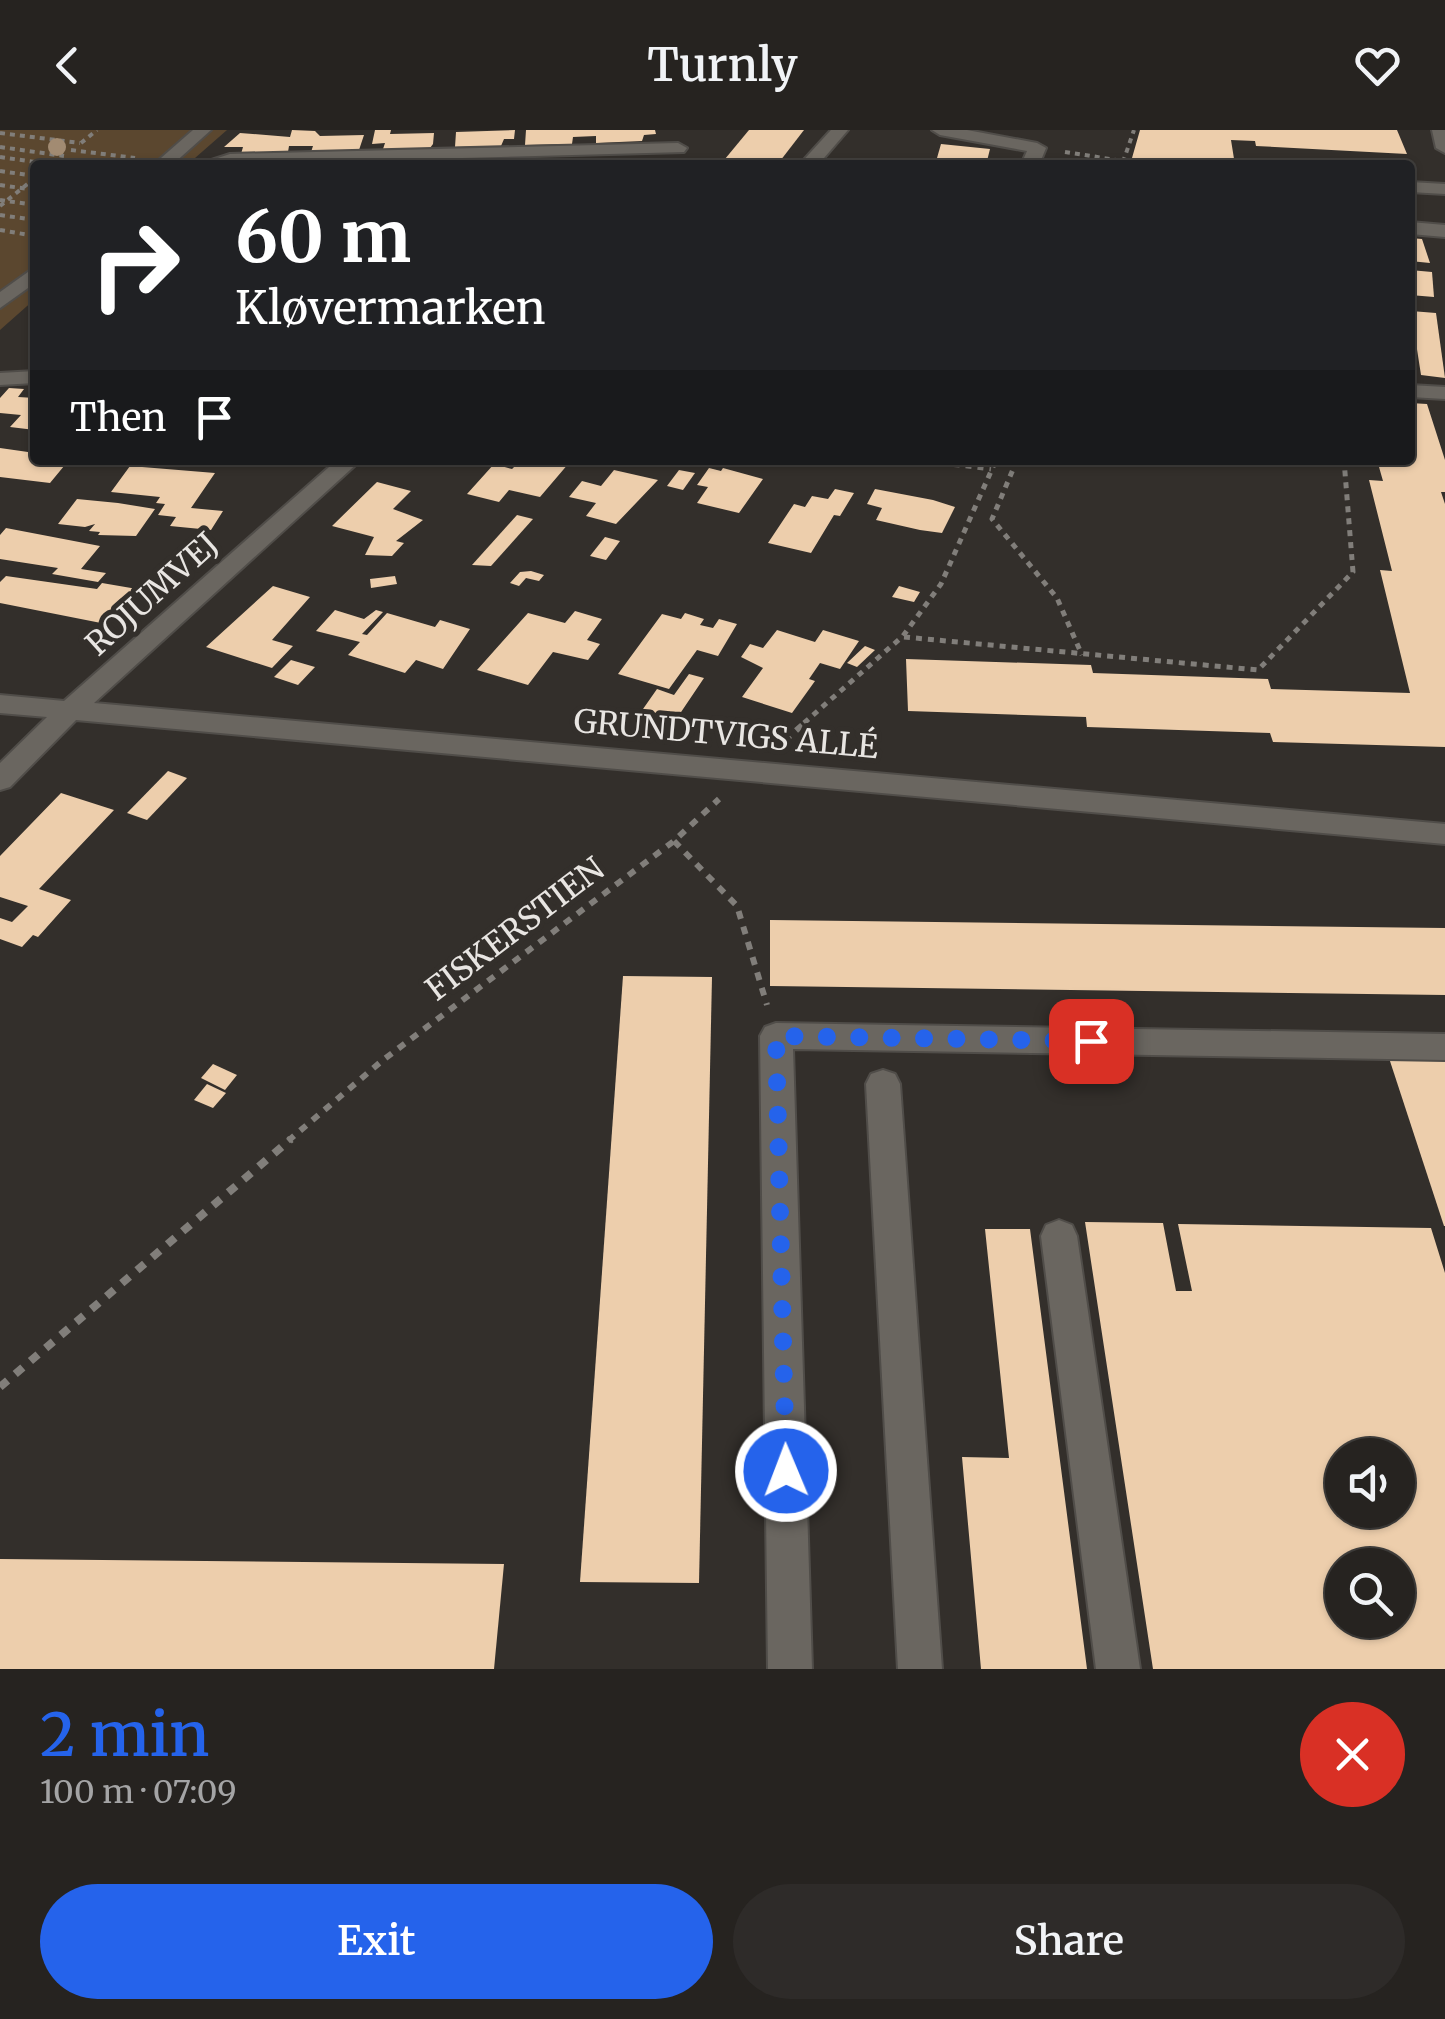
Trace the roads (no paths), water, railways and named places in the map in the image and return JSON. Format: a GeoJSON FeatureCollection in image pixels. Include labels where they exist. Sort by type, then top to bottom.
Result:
{"type":"FeatureCollection","features":[{"type":"Feature","properties":{"kind":"street"},"geometry":{"type":"LineString","coordinates":[[168,160],[203,130]]}},
{"type":"Feature","properties":{"kind":"street"},"geometry":{"type":"LineString","coordinates":[[813,160],[840,130]]}},
{"type":"Feature","properties":{"kind":"street"},"geometry":{"type":"LineString","coordinates":[[940,130],[1033,156]]}},
{"type":"Feature","properties":{"kind":"street"},"geometry":{"type":"LineString","coordinates":[[1440,130],[1445,148]]}},
{"type":"Feature","properties":{"kind":"street"},"geometry":{"type":"LineString","coordinates":[[230,160],[683,143],[665,160]]}},
{"type":"Feature","properties":{"kind":"street"},"geometry":{"type":"LineString","coordinates":[[1415,187],[1445,189]]}},
{"type":"Feature","properties":{"kind":"street"},"geometry":{"type":"LineString","coordinates":[[1415,228],[1445,231]]}},
{"type":"Feature","properties":{"kind":"street"},"geometry":{"type":"LineString","coordinates":[[0,302],[30,276]]}},
{"type":"Feature","properties":{"kind":"street"},"geometry":{"type":"LineString","coordinates":[[0,379],[30,377]]}},
{"type":"Feature","properties":{"kind":"street"},"geometry":{"type":"LineString","coordinates":[[1415,391],[1445,393]]}},
{"type":"Feature","properties":{"kind":"street","name":"ROJUMVEJ"},"geometry":{"type":"LineString","coordinates":[[0,780],[70,710],[344,465]]}},
{"type":"Feature","properties":{"kind":"street","name":"GRUNDTVIGS ALLÉ"},"geometry":{"type":"LineString","coordinates":[[0,704],[1445,834]]}},
{"type":"Feature","properties":{"kind":"street"},"geometry":{"type":"LineString","coordinates":[[790,1669],[776,1036],[1445,1047]]}},
{"type":"Feature","properties":{"kind":"street"},"geometry":{"type":"LineString","coordinates":[[883,1084],[920,1669]]}},
{"type":"Feature","properties":{"kind":"street"},"geometry":{"type":"LineString","coordinates":[[1059,1236],[1118,1669]]}}]}
